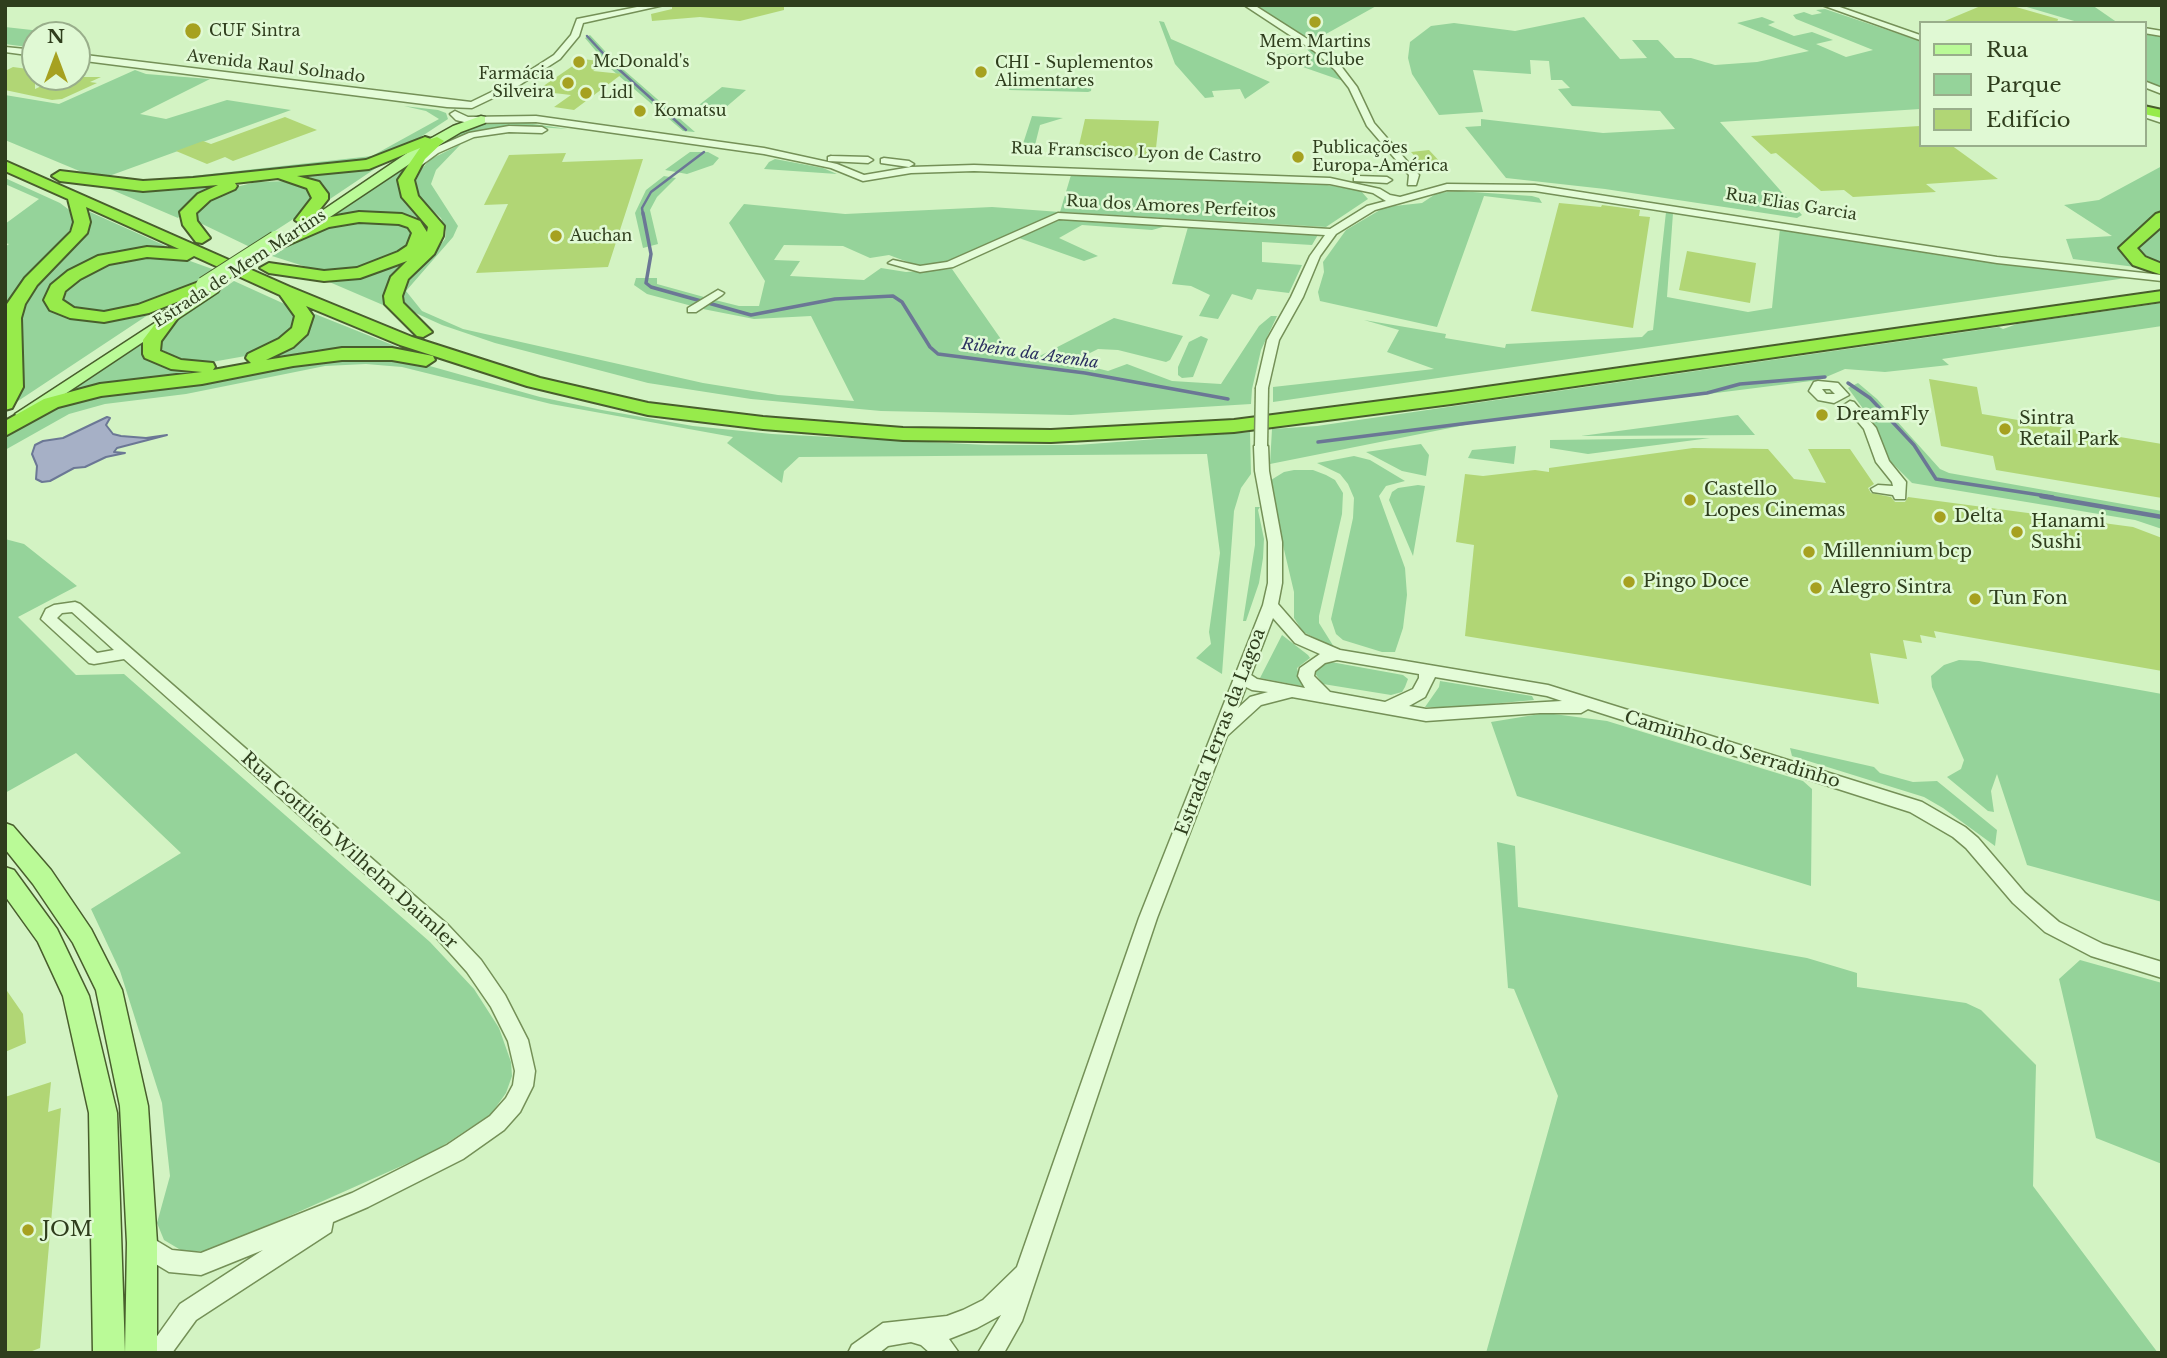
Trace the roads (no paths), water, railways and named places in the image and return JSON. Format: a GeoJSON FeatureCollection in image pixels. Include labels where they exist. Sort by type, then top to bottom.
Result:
{"type":"FeatureCollection","features":[{"type":"Feature","properties":{"kind":"highway"},"geometry":{"type":"LineString","coordinates":[[423,332],[394,304],[393,296],[400,277],[428,250],[437,231],[408,193],[406,180],[431,140]]}},
{"type":"Feature","properties":{"kind":"highway"},"geometry":{"type":"LineString","coordinates":[[60,176],[143,186],[193,183],[369,164],[431,140]]}},
{"type":"Feature","properties":{"kind":"highway"},"geometry":{"type":"LineString","coordinates":[[5,152],[204,246],[285,291],[406,341],[534,382],[648,409]]}},
{"type":"Feature","properties":{"kind":"highway"},"geometry":{"type":"LineString","coordinates":[[5,166],[75,197],[269,268],[423,332],[548,371],[698,402],[769,411],[908,422],[1075,424],[1204,416],[1334,402],[2162,284]]}},
{"type":"Feature","properties":{"kind":"highway"},"geometry":{"type":"LineString","coordinates":[[204,246],[189,222],[188,212],[209,194],[248,181],[288,178],[313,185],[320,194],[320,199],[303,220]]}},
{"type":"Feature","properties":{"kind":"highway"},"geometry":{"type":"LineString","coordinates":[[5,404],[13,387],[12,318],[16,304],[31,282],[79,233],[82,222],[75,197]]}},
{"type":"Feature","properties":{"kind":"highway"},"geometry":{"type":"LineString","coordinates":[[269,268],[324,276],[360,273],[404,256],[414,248],[420,233],[414,224],[402,219],[359,217],[326,223],[280,241]]}},
{"type":"Feature","properties":{"kind":"highway"},"geometry":{"type":"LineString","coordinates":[[2162,217],[2127,248],[2139,261],[2162,274]]}},
{"type":"Feature","properties":{"kind":"highway"},"geometry":{"type":"LineString","coordinates":[[204,246],[120,255],[92,264],[74,275],[53,296],[56,306],[62,310],[104,317],[143,309],[208,287]]}},
{"type":"Feature","properties":{"kind":"highway"},"geometry":{"type":"LineString","coordinates":[[171,315],[149,346],[152,354],[178,366],[226,365],[268,353],[298,334],[304,316],[285,291]]}},
{"type":"Feature","properties":{"kind":"highway"},"geometry":{"type":"LineString","coordinates":[[5,429],[43,406],[87,393],[211,376],[293,360],[368,353],[412,356],[538,389],[648,409],[763,423],[903,435],[1040,436],[1179,430],[1352,412],[2162,296]]}},
{"type":"Feature","properties":{"kind":"main road","name":"Estrada de Mem Martins"},"geometry":{"type":"LineString","coordinates":[[5,418],[431,140],[456,115]]}},
{"type":"Feature","properties":{"kind":"main road","name":"Estrada de Mem Martins"},"geometry":{"type":"LineString","coordinates":[[280,241],[303,220],[431,140],[484,119]]}},
{"type":"Feature","properties":{"kind":"main road","name":"Estrada de Mem Martins"},"geometry":{"type":"LineString","coordinates":[[5,429],[208,287]]}},
{"type":"Feature","properties":{"kind":"main road"},"geometry":{"type":"LineString","coordinates":[[5,832],[42,877],[82,936],[109,990],[134,1106],[142,1243],[141,1353]]}},
{"type":"Feature","properties":{"kind":"main road"},"geometry":{"type":"LineString","coordinates":[[5,877],[48,936],[76,996],[103,1113],[109,1353]]}},
{"type":"Feature","properties":{"kind":"street"},"geometry":{"type":"LineString","coordinates":[[484,119],[497,114],[503,94],[557,57],[575,36],[595,23],[660,5]]}},
{"type":"Feature","properties":{"kind":"street"},"geometry":{"type":"LineString","coordinates":[[1248,5],[1317,49],[1338,68],[1353,87],[1370,124],[1420,188],[1419,195]]}},
{"type":"Feature","properties":{"kind":"street"},"geometry":{"type":"LineString","coordinates":[[1826,5],[1918,35]]}},
{"type":"Feature","properties":{"kind":"street"},"geometry":{"type":"LineString","coordinates":[[1835,5],[1918,35]]}},
{"type":"Feature","properties":{"kind":"street"},"geometry":{"type":"LineString","coordinates":[[575,36],[579,25],[595,23]]}},
{"type":"Feature","properties":{"kind":"street","name":"Avenida Raul Solnado"},"geometry":{"type":"LineString","coordinates":[[91,61],[447,104],[499,105]]}},
{"type":"Feature","properties":{"kind":"street","name":"Avenida Raul Solnado"},"geometry":{"type":"LineString","coordinates":[[91,61],[394,101],[442,109],[463,120],[484,119]]}},
{"type":"Feature","properties":{"kind":"street"},"geometry":{"type":"LineString","coordinates":[[456,115],[460,109],[515,84]]}},
{"type":"Feature","properties":{"kind":"street"},"geometry":{"type":"LineString","coordinates":[[499,105],[521,113],[771,147],[832,159],[867,160]]}},
{"type":"Feature","properties":{"kind":"street"},"geometry":{"type":"LineString","coordinates":[[484,119],[524,118],[753,149],[840,167],[849,173],[852,165],[867,160]]}},
{"type":"Feature","properties":{"kind":"street"},"geometry":{"type":"LineString","coordinates":[[580,125],[626,138]]}},
{"type":"Feature","properties":{"kind":"street"},"geometry":{"type":"LineString","coordinates":[[410,172],[427,156],[441,148],[489,132],[535,130],[803,159]]}},
{"type":"Feature","properties":{"kind":"street","name":"Rua Franscisco Lyon de Castro"},"geometry":{"type":"LineString","coordinates":[[867,160],[899,164],[1016,164],[1399,180]]}},
{"type":"Feature","properties":{"kind":"street"},"geometry":{"type":"LineString","coordinates":[[884,161],[892,167],[886,175]]}},
{"type":"Feature","properties":{"kind":"street","name":"Rua Franscisco Lyon de Castro"},"geometry":{"type":"LineString","coordinates":[[849,173],[863,178],[930,169],[1015,169],[1339,181],[1377,192],[1387,198],[1406,200]]}},
{"type":"Feature","properties":{"kind":"street","name":"Rua Elias Garcia"},"geometry":{"type":"LineString","coordinates":[[1399,180],[1413,178],[1443,182],[1491,181],[1550,186],[1997,255],[2162,274]]}},
{"type":"Feature","properties":{"kind":"street"},"geometry":{"type":"LineString","coordinates":[[1371,208],[1378,200],[1376,186],[1387,180]]}},
{"type":"Feature","properties":{"kind":"street","name":"Rua Elias Garcia"},"geometry":{"type":"LineString","coordinates":[[1406,200],[1447,187],[1535,188],[1986,259],[2162,274]]}},
{"type":"Feature","properties":{"kind":"street","name":"Estrada Terras da Lagoa"},"geometry":{"type":"LineString","coordinates":[[990,1353],[1010,1321],[1148,918],[1270,605],[1275,583],[1275,557],[1261,446],[1262,388],[1273,340],[1297,297],[1315,256],[1332,232],[1371,208],[1406,200]]}},
{"type":"Feature","properties":{"kind":"street","name":"Rua dos Amores Perfeitos"},"geometry":{"type":"LineString","coordinates":[[892,263],[920,269],[949,265],[1058,216],[1332,232]]}},
{"type":"Feature","properties":{"kind":"street"},"geometry":{"type":"LineString","coordinates":[[692,310],[715,294]]}},
{"type":"Feature","properties":{"kind":"street"},"geometry":{"type":"LineString","coordinates":[[1850,405],[1870,428],[1883,462],[1899,482],[1900,494],[1878,489]]}},
{"type":"Feature","properties":{"kind":"street","name":"Caminho do Serradinho"},"geometry":{"type":"LineString","coordinates":[[1270,605],[1300,639],[1336,655],[1534,688],[1916,807],[1966,838],[2019,898],[2052,927],[2098,950],[2162,970]]}},
{"type":"Feature","properties":{"kind":"street","name":"Rua Gottlieb Wilhelm Daimler"},"geometry":{"type":"LineString","coordinates":[[127,653],[441,930],[487,983],[513,1029],[524,1058],[525,1071],[523,1086],[497,1123],[455,1152],[360,1200],[201,1264],[169,1261],[142,1243]]}},
{"type":"Feature","properties":{"kind":"street"},"geometry":{"type":"LineString","coordinates":[[1318,695],[1306,676],[1308,668],[1320,659],[1336,655]]}},
{"type":"Feature","properties":{"kind":"street"},"geometry":{"type":"LineString","coordinates":[[1383,708],[1402,703],[1419,693],[1427,678],[1427,670]]}},
{"type":"Feature","properties":{"kind":"street"},"geometry":{"type":"LineString","coordinates":[[1241,675],[1252,684],[1426,715],[1452,716],[1540,706],[1604,710]]}},
{"type":"Feature","properties":{"kind":"street"},"geometry":{"type":"LineString","coordinates":[[1213,748],[1225,729],[1256,701],[1278,695],[1318,695]]}},
{"type":"Feature","properties":{"kind":"street","name":"Rua Gottlieb Wilhelm Daimler"},"geometry":{"type":"LineString","coordinates":[[158,1353],[188,1312],[360,1200]]}},
{"type":"Feature","properties":{"kind":"street","name":"Estrada Terras da Lagoa"},"geometry":{"type":"LineString","coordinates":[[860,1353],[883,1335],[897,1331],[920,1332],[947,1328],[969,1320],[991,1308],[1027,1272]]}},
{"type":"Feature","properties":{"kind":"street"},"geometry":{"type":"LineString","coordinates":[[920,1332],[941,1344],[947,1353]]}},
{"type":"Feature","properties":{"kind":"water"},"geometry":{"type":"Polygon","coordinates":[[[110,418],[106,425],[113,434],[146,438],[167,435],[117,448],[114,452],[125,453],[106,457],[85,467],[74,468],[50,481],[42,482],[36,479],[37,466],[32,454],[35,445],[63,438],[110,418]]]}},
{"type":"Feature","properties":{"kind":"waterway","name":"Ribeira da Azenha"},"geometry":{"type":"LineString","coordinates":[[587,36],[614,65],[686,130]]}},
{"type":"Feature","properties":{"kind":"waterway","name":"Ribeira da Azenha"},"geometry":{"type":"LineString","coordinates":[[643,215],[642,208],[651,192],[704,152]]}},
{"type":"Feature","properties":{"kind":"waterway","name":"Ribeira da Azenha"},"geometry":{"type":"LineString","coordinates":[[643,213],[651,254],[646,283],[651,287],[751,315],[835,299],[893,296],[902,302],[930,347],[938,354],[1085,373],[1228,399]]}},
{"type":"Feature","properties":{"kind":"waterway"},"geometry":{"type":"LineString","coordinates":[[1318,442],[1707,393],[1740,384],[1825,377]]}},
{"type":"Feature","properties":{"kind":"waterway"},"geometry":{"type":"LineString","coordinates":[[1848,383],[1870,398],[1914,445],[1936,479],[2053,497]]}},
{"type":"Feature","properties":{"kind":"waterway"},"geometry":{"type":"LineString","coordinates":[[2041,496],[2162,517]]}},
{"type":"Feature","properties":{"kind":"place","name":"Mem Martins Sport Clube"},"geometry":{"type":"Point","coordinates":[1315,22]}},
{"type":"Feature","properties":{"kind":"place","name":"CUF Sintra"},"geometry":{"type":"Point","coordinates":[193,31]}},
{"type":"Feature","properties":{"kind":"place","name":"McDonald's"},"geometry":{"type":"Point","coordinates":[579,62]}},
{"type":"Feature","properties":{"kind":"place","name":"CHI - Suplementos Alimentares"},"geometry":{"type":"Point","coordinates":[981,72]}},
{"type":"Feature","properties":{"kind":"place","name":"Farmácia Silveira"},"geometry":{"type":"Point","coordinates":[568,83]}},
{"type":"Feature","properties":{"kind":"place","name":"Lidl"},"geometry":{"type":"Point","coordinates":[586,93]}},
{"type":"Feature","properties":{"kind":"place","name":"Komatsu"},"geometry":{"type":"Point","coordinates":[640,111]}},
{"type":"Feature","properties":{"kind":"place","name":"Publicações Europa-América"},"geometry":{"type":"Point","coordinates":[1298,157]}},
{"type":"Feature","properties":{"kind":"place","name":"Auchan"},"geometry":{"type":"Point","coordinates":[556,236]}},
{"type":"Feature","properties":{"kind":"place","name":"DreamFly"},"geometry":{"type":"Point","coordinates":[1822,415]}},
{"type":"Feature","properties":{"kind":"place","name":"Sintra Retail Park"},"geometry":{"type":"Point","coordinates":[2005,429]}},
{"type":"Feature","properties":{"kind":"place","name":"Castello Lopes Cinemas"},"geometry":{"type":"Point","coordinates":[1690,500]}},
{"type":"Feature","properties":{"kind":"place","name":"Delta"},"geometry":{"type":"Point","coordinates":[1940,517]}},
{"type":"Feature","properties":{"kind":"place","name":"Hanami Sushi"},"geometry":{"type":"Point","coordinates":[2017,532]}},
{"type":"Feature","properties":{"kind":"place","name":"Millennium bcp"},"geometry":{"type":"Point","coordinates":[1809,552]}},
{"type":"Feature","properties":{"kind":"place","name":"Pingo Doce"},"geometry":{"type":"Point","coordinates":[1629,582]}},
{"type":"Feature","properties":{"kind":"place","name":"Alegro Sintra"},"geometry":{"type":"Point","coordinates":[1816,588]}},
{"type":"Feature","properties":{"kind":"place","name":"Tun Fon"},"geometry":{"type":"Point","coordinates":[1975,599]}},
{"type":"Feature","properties":{"kind":"place","name":"JOM"},"geometry":{"type":"Point","coordinates":[28,1230]}}]}
